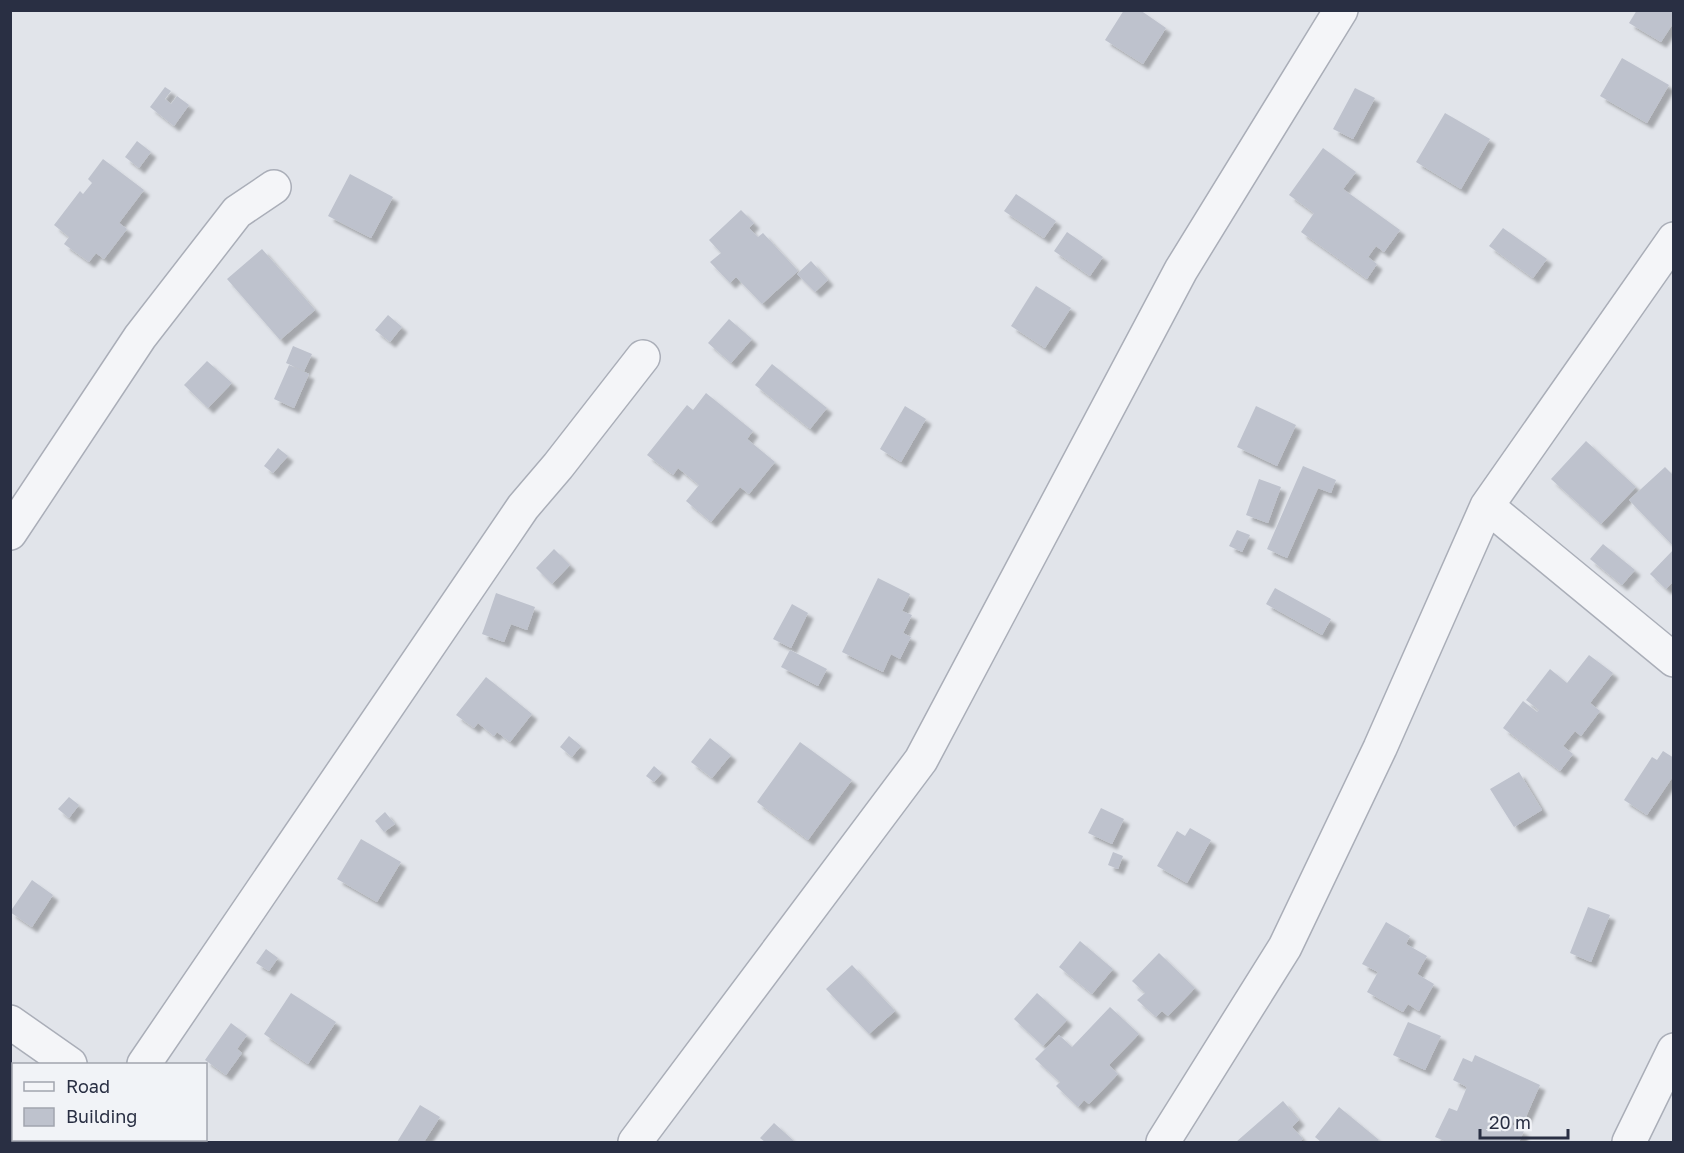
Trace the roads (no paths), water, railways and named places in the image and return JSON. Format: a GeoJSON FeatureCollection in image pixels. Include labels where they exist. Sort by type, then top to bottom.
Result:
{"type":"FeatureCollection","features":[{"type":"Feature","properties":{"kind":"street"},"geometry":{"type":"LineString","coordinates":[[635,1143],[921,760],[1181,270],[1341,10]]}},
{"type":"Feature","properties":{"kind":"street"},"geometry":{"type":"LineString","coordinates":[[10,533],[140,337],[237,212],[274,187]]}},
{"type":"Feature","properties":{"kind":"street"},"geometry":{"type":"LineString","coordinates":[[1163,1143],[1285,947],[1380,748],[1487,506],[1674,239]]}},
{"type":"Feature","properties":{"kind":"street"},"geometry":{"type":"LineString","coordinates":[[145,1063],[523,507],[643,357]]}},
{"type":"Feature","properties":{"kind":"street"},"geometry":{"type":"LineString","coordinates":[[1487,506],[1674,660]]}},
{"type":"Feature","properties":{"kind":"street"},"geometry":{"type":"LineString","coordinates":[[10,1022],[66,1063]]}},
{"type":"Feature","properties":{"kind":"street"},"geometry":{"type":"LineString","coordinates":[[1629,1143],[1674,1050]]}}]}
